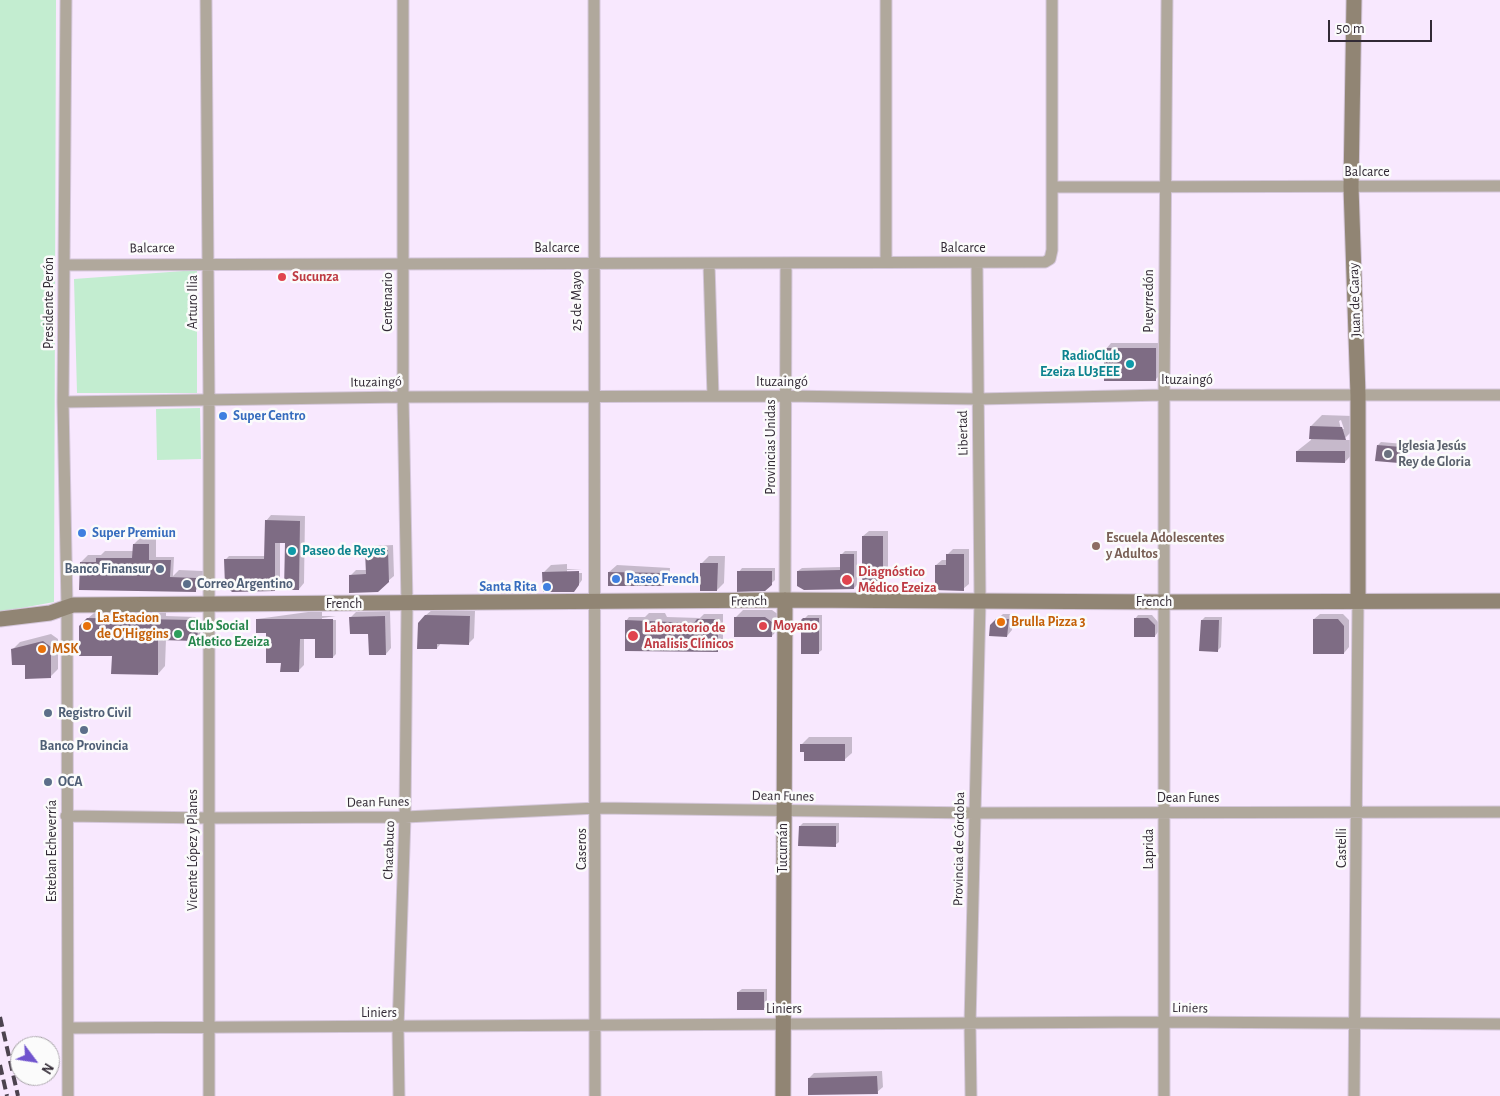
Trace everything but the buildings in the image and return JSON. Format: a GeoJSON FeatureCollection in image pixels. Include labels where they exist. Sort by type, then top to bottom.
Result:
{"type":"FeatureCollection","features":[{"type":"Feature","properties":{"kind":"street","name":"Presidente Perón"},"geometry":{"type":"LineString","coordinates":[[66,0],[63,402],[67,606]]}},
{"type":"Feature","properties":{"kind":"street","name":"Arturo Ilia"},"geometry":{"type":"LineString","coordinates":[[206,0],[210,604]]}},
{"type":"Feature","properties":{"kind":"street","name":"Centenario"},"geometry":{"type":"LineString","coordinates":[[403,0],[403,397],[407,604]]}},
{"type":"Feature","properties":{"kind":"street","name":"25 de Mayo"},"geometry":{"type":"LineString","coordinates":[[594,0],[592,396],[596,602]]}},
{"type":"Feature","properties":{"kind":"street"},"geometry":{"type":"LineString","coordinates":[[886,0],[886,262]]}},
{"type":"Feature","properties":{"kind":"street"},"geometry":{"type":"LineString","coordinates":[[1052,0],[1054,187]]}},
{"type":"Feature","properties":{"kind":"street","name":"Pueyrredón"},"geometry":{"type":"LineString","coordinates":[[1165,602],[1164,395],[1167,0]]}},
{"type":"Feature","properties":{"kind":"street","name":"Juan de Garay"},"geometry":{"type":"LineString","coordinates":[[1354,0],[1352,187],[1358,395],[1358,600]]}},
{"type":"Feature","properties":{"kind":"street","name":"Balcarce"},"geometry":{"type":"LineString","coordinates":[[64,265],[208,263],[1038,263],[1050,259],[1052,250],[1054,187],[1500,186]]}},
{"type":"Feature","properties":{"kind":"street","name":"Libertad"},"geometry":{"type":"LineString","coordinates":[[977,263],[980,602]]}},
{"type":"Feature","properties":{"kind":"street"},"geometry":{"type":"LineString","coordinates":[[709,264],[713,396]]}},
{"type":"Feature","properties":{"kind":"street","name":"Provincias Unidas"},"geometry":{"type":"LineString","coordinates":[[785,600],[786,264]]}},
{"type":"Feature","properties":{"kind":"street","name":"Ituzaingó"},"geometry":{"type":"LineString","coordinates":[[63,402],[592,396],[786,396],[978,399],[1164,395],[1500,395]]}},
{"type":"Feature","properties":{"kind":"street","name":"French"},"geometry":{"type":"LineString","coordinates":[[0,619],[50,613],[67,606],[210,604],[785,600],[980,602],[1500,601]]}},
{"type":"Feature","properties":{"kind":"street","name":"Tucumán"},"geometry":{"type":"LineString","coordinates":[[783,1096],[785,600]]}},
{"type":"Feature","properties":{"kind":"street","name":"Castelli"},"geometry":{"type":"LineString","coordinates":[[1354,1096],[1358,600]]}},
{"type":"Feature","properties":{"kind":"street","name":"Caseros"},"geometry":{"type":"LineString","coordinates":[[595,1096],[596,602]]}},
{"type":"Feature","properties":{"kind":"street","name":"Provincia de Córdoba"},"geometry":{"type":"LineString","coordinates":[[971,1096],[970,1024],[980,602]]}},
{"type":"Feature","properties":{"kind":"street","name":"Laprida"},"geometry":{"type":"LineString","coordinates":[[1164,1096],[1165,602]]}},
{"type":"Feature","properties":{"kind":"street","name":"Vicente López y Planes"},"geometry":{"type":"LineString","coordinates":[[209,1096],[208,818],[210,604]]}},
{"type":"Feature","properties":{"kind":"street","name":"Chacabuco"},"geometry":{"type":"LineString","coordinates":[[399,1096],[398,1028],[405,817],[407,604]]}},
{"type":"Feature","properties":{"kind":"street","name":"Esteban Echeverría"},"geometry":{"type":"LineString","coordinates":[[67,606],[68,1096]]}},
{"type":"Feature","properties":{"kind":"street","name":"Dean Funes"},"geometry":{"type":"LineString","coordinates":[[66,816],[208,818],[405,817],[597,808],[975,813],[1357,814],[1500,812]]}},
{"type":"Feature","properties":{"kind":"street","name":"Liniers"},"geometry":{"type":"LineString","coordinates":[[69,1028],[398,1028],[596,1024],[1164,1022],[1500,1024]]}},
{"type":"Feature","properties":{"kind":"green space"},"geometry":{"type":"Polygon","coordinates":[[[0,0],[56,0],[54,602],[0,612],[0,0]]]}},
{"type":"Feature","properties":{"kind":"green space"},"geometry":{"type":"Polygon","coordinates":[[[197,270],[197,393],[77,393],[74,279],[197,270]]]}},
{"type":"Feature","properties":{"kind":"green space"},"geometry":{"type":"Polygon","coordinates":[[[200,408],[201,459],[157,460],[156,409],[200,408]]]}},
{"type":"Feature","properties":{"kind":"railway"},"geometry":{"type":"LineString","coordinates":[[0,1017],[18,1096]]}},
{"type":"Feature","properties":{"kind":"railway"},"geometry":{"type":"LineString","coordinates":[[0,1065],[7,1096]]}},
{"type":"Feature","properties":{"kind":"place","name":"Sucunza"},"geometry":{"type":"Point","coordinates":[282,277]}},
{"type":"Feature","properties":{"kind":"place","name":"RadioClub Ezeiza LU3EEE"},"geometry":{"type":"Point","coordinates":[1130,364]}},
{"type":"Feature","properties":{"kind":"place","name":"Super Centro"},"geometry":{"type":"Point","coordinates":[223,416]}},
{"type":"Feature","properties":{"kind":"place","name":"Iglesia Jesús Rey de Gloria"},"geometry":{"type":"Point","coordinates":[1388,454]}},
{"type":"Feature","properties":{"kind":"place","name":"Super Premiun"},"geometry":{"type":"Point","coordinates":[82,533]}},
{"type":"Feature","properties":{"kind":"place","name":"Escuela Adolescentes y Adultos"},"geometry":{"type":"Point","coordinates":[1096,546]}},
{"type":"Feature","properties":{"kind":"place","name":"Paseo de Reyes"},"geometry":{"type":"Point","coordinates":[292,551]}},
{"type":"Feature","properties":{"kind":"place","name":"Banco Finansur"},"geometry":{"type":"Point","coordinates":[160,569]}},
{"type":"Feature","properties":{"kind":"place","name":"Paseo French"},"geometry":{"type":"Point","coordinates":[616,579]}},
{"type":"Feature","properties":{"kind":"place","name":"Diagnóstico Médico Ezeiza"},"geometry":{"type":"Point","coordinates":[847,580]}},
{"type":"Feature","properties":{"kind":"place","name":"Correo Argentino"},"geometry":{"type":"Point","coordinates":[187,584]}},
{"type":"Feature","properties":{"kind":"place","name":"Santa Rita"},"geometry":{"type":"Point","coordinates":[547,587]}},
{"type":"Feature","properties":{"kind":"place","name":"Brulla Pizza 3"},"geometry":{"type":"Point","coordinates":[1001,622]}},
{"type":"Feature","properties":{"kind":"place","name":"La Estacion de O'Higgins"},"geometry":{"type":"Point","coordinates":[87,626]}},
{"type":"Feature","properties":{"kind":"place","name":"Moyano"},"geometry":{"type":"Point","coordinates":[763,626]}},
{"type":"Feature","properties":{"kind":"place","name":"Club Social Atletico Ezeiza"},"geometry":{"type":"Point","coordinates":[178,634]}},
{"type":"Feature","properties":{"kind":"place","name":"Laboratorio de Analisis Clínicos"},"geometry":{"type":"Point","coordinates":[633,636]}},
{"type":"Feature","properties":{"kind":"place","name":"MSK"},"geometry":{"type":"Point","coordinates":[42,649]}},
{"type":"Feature","properties":{"kind":"place","name":"Registro Civil"},"geometry":{"type":"Point","coordinates":[48,713]}},
{"type":"Feature","properties":{"kind":"place","name":"Banco Provincia"},"geometry":{"type":"Point","coordinates":[84,730]}},
{"type":"Feature","properties":{"kind":"place","name":"OCA"},"geometry":{"type":"Point","coordinates":[48,782]}}]}
